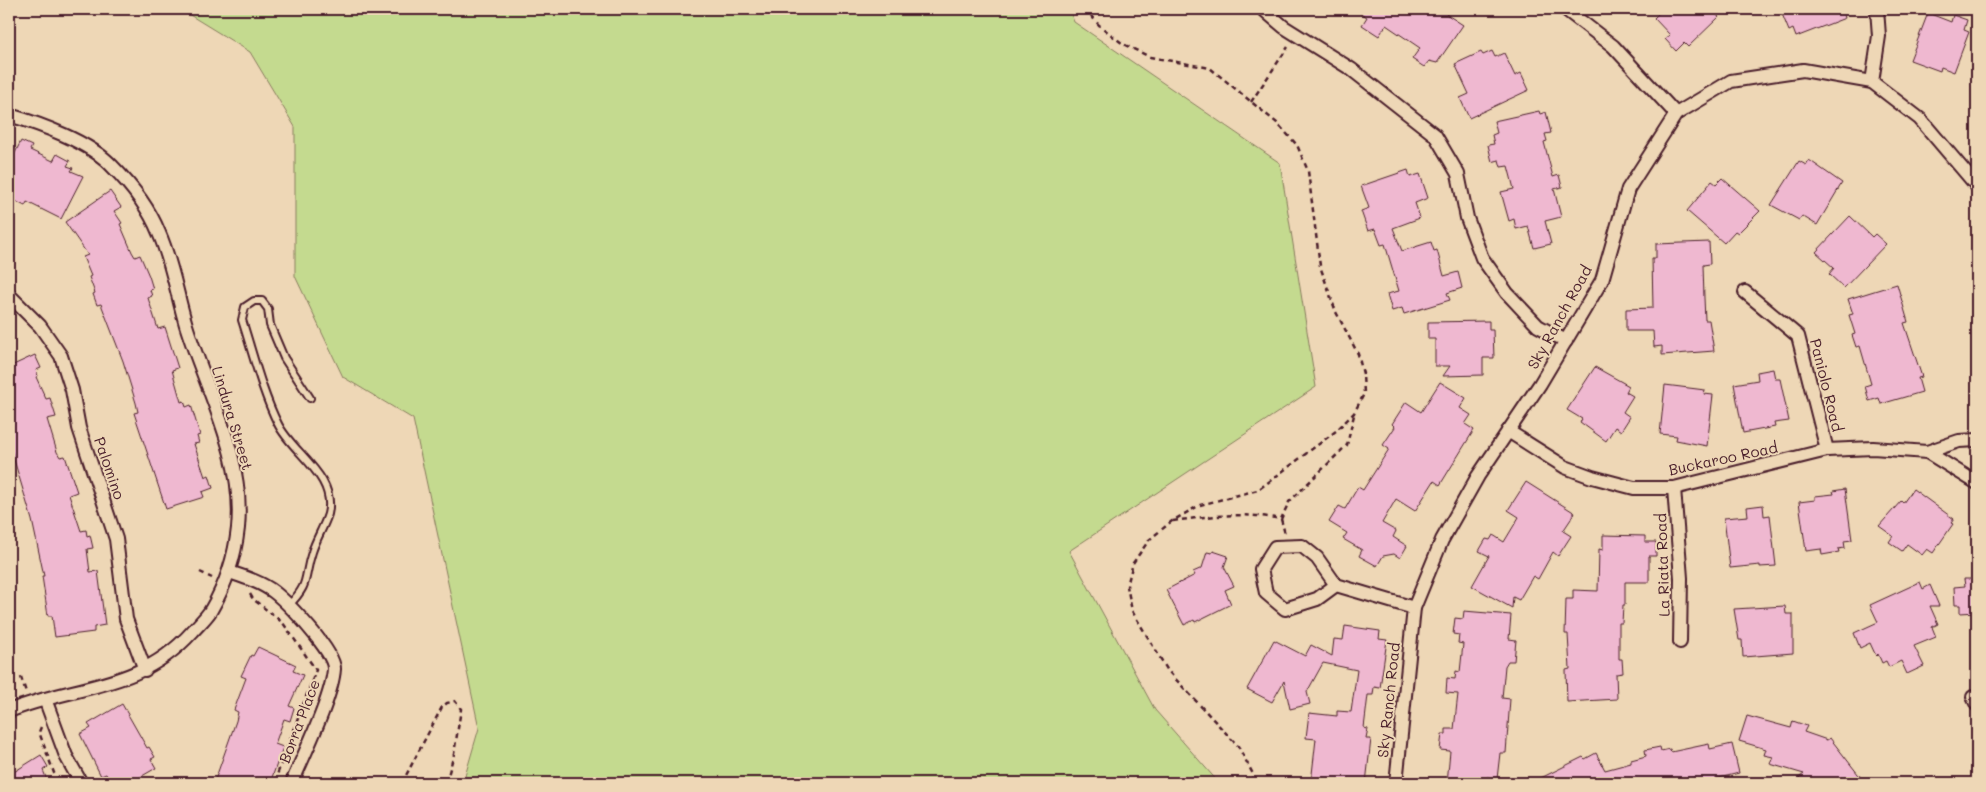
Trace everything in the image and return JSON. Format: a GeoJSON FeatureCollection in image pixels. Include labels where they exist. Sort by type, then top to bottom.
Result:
{"type":"FeatureCollection","features":[{"type":"Feature","properties":{"kind":"street"},"geometry":{"type":"LineString","coordinates":[[1263,9],[1296,35],[1351,69],[1435,135],[1458,174],[1467,218],[1482,258],[1507,293],[1538,326],[1566,341]]}},
{"type":"Feature","properties":{"kind":"street"},"geometry":{"type":"LineString","coordinates":[[1565,9],[1613,46],[1676,114]]}},
{"type":"Feature","properties":{"kind":"street"},"geometry":{"type":"LineString","coordinates":[[1872,82],[1879,36],[1877,9]]}},
{"type":"Feature","properties":{"kind":"street","name":"Sky Ranch Road"},"geometry":{"type":"LineString","coordinates":[[1396,783],[1414,608],[1442,540],[1478,476],[1566,341],[1602,280],[1628,189],[1676,114],[1731,81],[1803,70],[1872,82],[1920,120],[1977,186]]}},
{"type":"Feature","properties":{"kind":"street","name":"Lindura Street"},"geometry":{"type":"LineString","coordinates":[[9,116],[33,122],[74,140],[110,164],[138,195],[160,233],[186,326],[229,450],[237,488],[238,528],[229,572],[210,612],[179,647],[145,670],[110,684],[28,703],[9,711]]}},
{"type":"Feature","properties":{"kind":"street","name":"Paniolo Road"},"geometry":{"type":"LineString","coordinates":[[1745,292],[1798,336],[1827,450]]}},
{"type":"Feature","properties":{"kind":"street","name":"Palomino"},"geometry":{"type":"LineString","coordinates":[[9,295],[40,326],[61,356],[72,390],[79,428],[116,539],[126,619],[145,670]]}},
{"type":"Feature","properties":{"kind":"street","name":"Buckaroo Road"},"geometry":{"type":"LineString","coordinates":[[1508,431],[1565,467],[1592,477],[1634,488],[1674,488],[1710,477],[1763,467],[1827,450],[1873,448],[1927,452],[1959,441],[1977,440]]}},
{"type":"Feature","properties":{"kind":"street","name":"Buckaroo Road"},"geometry":{"type":"LineString","coordinates":[[1927,452],[1977,483]]}},
{"type":"Feature","properties":{"kind":"street","name":"La Riata Road"},"geometry":{"type":"LineString","coordinates":[[1674,488],[1682,578],[1680,642]]}},
{"type":"Feature","properties":{"kind":"street"},"geometry":{"type":"LineString","coordinates":[[1336,585],[1317,599],[1285,608],[1266,593],[1261,569],[1275,547],[1302,546],[1317,558],[1336,585],[1414,608]]}},
{"type":"Feature","properties":{"kind":"street","name":"Borra Place"},"geometry":{"type":"LineString","coordinates":[[229,572],[250,579],[274,592],[322,643],[334,667],[330,687],[292,783]]}},
{"type":"Feature","properties":{"kind":"street"},"geometry":{"type":"LineString","coordinates":[[45,699],[66,756],[80,783]]}},
{"type":"Feature","properties":{"kind":"lane"},"geometry":{"type":"LineString","coordinates":[[288,606],[303,592],[311,554],[328,512],[327,494],[322,478],[312,463],[285,438],[270,405],[242,320],[246,307],[254,301],[262,301],[268,309],[270,325],[284,358],[310,398]]}},
{"type":"Feature","properties":{"kind":"path"},"geometry":{"type":"LineString","coordinates":[[1085,9],[1099,25],[1123,44],[1150,57],[1210,68],[1277,123],[1297,145],[1308,171],[1320,266],[1336,312],[1358,354],[1364,374],[1364,394],[1354,413],[1348,445],[1289,502],[1281,519],[1266,516],[1216,515],[1172,522]]}},
{"type":"Feature","properties":{"kind":"path"},"geometry":{"type":"LineString","coordinates":[[1251,102],[1296,35]]}},
{"type":"Feature","properties":{"kind":"path"},"geometry":{"type":"LineString","coordinates":[[1251,783],[1253,774],[1238,746],[1168,671],[1132,611],[1127,586],[1133,563],[1149,540],[1172,522],[1200,505],[1258,490],[1336,431],[1354,413]]}},
{"type":"Feature","properties":{"kind":"path"},"geometry":{"type":"LineString","coordinates":[[200,572],[222,585]]}},
{"type":"Feature","properties":{"kind":"path"},"geometry":{"type":"LineString","coordinates":[[249,589],[253,599],[283,623],[316,670],[274,783]]}},
{"type":"Feature","properties":{"kind":"path"},"geometry":{"type":"LineString","coordinates":[[21,677],[28,703]]}},
{"type":"Feature","properties":{"kind":"path"},"geometry":{"type":"LineString","coordinates":[[402,783],[442,707],[447,703],[455,701],[461,708],[459,730],[446,783]]}},
{"type":"Feature","properties":{"kind":"path"},"geometry":{"type":"LineString","coordinates":[[43,725],[39,732],[54,773],[61,783]]}},
{"type":"Feature","properties":{"kind":"green space"},"geometry":{"type":"Polygon","coordinates":[[[180,9],[1069,9],[1074,22],[1280,163],[1316,387],[1069,551],[1155,710],[1219,783],[463,783],[479,728],[413,419],[343,377],[295,276],[295,127],[250,52],[180,9]]]}},
{"type":"Feature","properties":{"kind":"building"},"geometry":{"type":"Polygon","coordinates":[[[1354,9],[1449,9],[1446,14],[1463,25],[1437,63],[1429,61],[1424,67],[1412,59],[1420,48],[1386,25],[1379,36],[1362,25],[1367,17],[1354,9]]]}},
{"type":"Feature","properties":{"kind":"building"},"geometry":{"type":"Polygon","coordinates":[[[1663,9],[1710,9],[1719,17],[1688,47],[1684,43],[1676,51],[1665,39],[1670,35],[1654,18],[1663,9]]]}},
{"type":"Feature","properties":{"kind":"building"},"geometry":{"type":"Polygon","coordinates":[[[1780,9],[1842,9],[1845,18],[1796,37],[1793,29],[1789,31],[1780,9]]]}},
{"type":"Feature","properties":{"kind":"building"},"geometry":{"type":"Polygon","coordinates":[[[1928,13],[1951,22],[1953,15],[1967,20],[1964,30],[1969,32],[1954,72],[1941,67],[1940,71],[1910,60],[1928,13]]]}},
{"type":"Feature","properties":{"kind":"building"},"geometry":{"type":"Polygon","coordinates":[[[1492,51],[1495,57],[1504,53],[1515,76],[1521,73],[1529,90],[1469,118],[1460,98],[1469,94],[1455,64],[1481,52],[1483,55],[1492,51]]]}},
{"type":"Feature","properties":{"kind":"building"},"geometry":{"type":"Polygon","coordinates":[[[1539,111],[1540,114],[1546,112],[1551,133],[1545,134],[1547,141],[1544,142],[1553,177],[1559,175],[1562,187],[1554,189],[1561,217],[1545,221],[1551,244],[1534,248],[1528,226],[1516,229],[1514,219],[1509,221],[1501,192],[1514,189],[1508,166],[1501,167],[1499,160],[1492,162],[1488,145],[1494,144],[1492,135],[1497,133],[1494,121],[1539,111]]]}},
{"type":"Feature","properties":{"kind":"building"},"geometry":{"type":"Polygon","coordinates":[[[21,141],[32,146],[30,150],[53,161],[57,154],[70,161],[67,166],[73,168],[71,171],[83,176],[61,219],[27,202],[25,206],[9,198],[9,165],[21,141]]]}},
{"type":"Feature","properties":{"kind":"building"},"geometry":{"type":"Polygon","coordinates":[[[1809,160],[1842,183],[1817,225],[1802,216],[1799,220],[1771,205],[1799,161],[1806,165],[1809,160]]]}},
{"type":"Feature","properties":{"kind":"building"},"geometry":{"type":"Polygon","coordinates":[[[1408,170],[1410,177],[1420,174],[1428,198],[1415,203],[1420,218],[1393,228],[1402,251],[1431,242],[1434,251],[1437,250],[1444,276],[1458,272],[1462,288],[1447,293],[1450,300],[1404,314],[1402,308],[1392,311],[1387,294],[1399,291],[1385,244],[1381,245],[1375,229],[1368,231],[1361,211],[1369,208],[1361,186],[1408,170]]]}},
{"type":"Feature","properties":{"kind":"building"},"geometry":{"type":"Polygon","coordinates":[[[1722,178],[1760,211],[1738,233],[1735,231],[1724,243],[1687,211],[1712,181],[1716,184],[1722,178]]]}},
{"type":"Feature","properties":{"kind":"building"},"geometry":{"type":"Polygon","coordinates":[[[110,191],[121,207],[114,211],[122,223],[120,224],[132,252],[135,257],[140,255],[149,276],[153,289],[150,290],[152,296],[148,298],[158,329],[165,327],[178,368],[172,370],[181,402],[184,401],[186,407],[191,405],[200,435],[197,436],[199,443],[194,444],[205,477],[209,475],[213,488],[202,492],[204,497],[166,509],[134,413],[138,412],[123,361],[101,304],[97,305],[93,294],[95,293],[89,277],[91,276],[83,257],[88,255],[65,222],[110,191]]]}},
{"type":"Feature","properties":{"kind":"building"},"geometry":{"type":"Polygon","coordinates":[[[1850,216],[1872,237],[1875,234],[1886,244],[1844,288],[1829,274],[1834,268],[1816,252],[1850,216]]]}},
{"type":"Feature","properties":{"kind":"building"},"geometry":{"type":"Polygon","coordinates":[[[1709,242],[1710,264],[1703,265],[1705,320],[1709,320],[1714,351],[1662,355],[1662,346],[1654,347],[1653,331],[1626,331],[1626,309],[1653,308],[1652,258],[1656,258],[1656,244],[1709,242]]]}},
{"type":"Feature","properties":{"kind":"building"},"geometry":{"type":"Polygon","coordinates":[[[1897,284],[1908,322],[1904,323],[1922,377],[1918,378],[1922,392],[1881,404],[1879,398],[1869,401],[1865,386],[1871,384],[1860,346],[1856,347],[1852,335],[1855,334],[1849,315],[1853,314],[1848,299],[1897,284]]]}},
{"type":"Feature","properties":{"kind":"building"},"geometry":{"type":"Polygon","coordinates":[[[1489,321],[1489,330],[1493,330],[1494,358],[1483,358],[1483,375],[1443,376],[1450,366],[1435,366],[1435,339],[1428,339],[1428,322],[1489,321]]]}},
{"type":"Feature","properties":{"kind":"building"},"geometry":{"type":"Polygon","coordinates":[[[35,355],[41,368],[36,370],[38,376],[36,377],[46,399],[50,398],[56,417],[47,419],[57,452],[60,457],[65,456],[77,492],[69,495],[81,531],[86,530],[87,536],[90,535],[93,548],[87,549],[90,572],[98,571],[105,625],[94,627],[94,632],[55,637],[52,616],[48,616],[42,576],[44,576],[32,520],[9,443],[9,367],[35,355]]]}},
{"type":"Feature","properties":{"kind":"building"},"geometry":{"type":"Polygon","coordinates":[[[1595,367],[1629,386],[1626,392],[1633,396],[1623,412],[1630,417],[1621,431],[1615,427],[1606,441],[1580,422],[1582,419],[1567,410],[1595,367]]]}},
{"type":"Feature","properties":{"kind":"building"},"geometry":{"type":"Polygon","coordinates":[[[1773,369],[1775,379],[1780,379],[1789,421],[1774,423],[1775,427],[1743,433],[1734,384],[1758,380],[1757,372],[1773,369]]]}},
{"type":"Feature","properties":{"kind":"building"},"geometry":{"type":"Polygon","coordinates":[[[1440,382],[1466,398],[1460,408],[1471,415],[1465,424],[1474,430],[1440,485],[1434,481],[1415,511],[1396,499],[1382,523],[1396,531],[1393,537],[1407,546],[1400,558],[1394,554],[1383,556],[1377,566],[1359,556],[1362,550],[1343,539],[1347,533],[1329,522],[1339,506],[1345,509],[1358,487],[1363,490],[1389,449],[1383,445],[1395,427],[1392,424],[1406,402],[1421,412],[1440,382]]]}},
{"type":"Feature","properties":{"kind":"building"},"geometry":{"type":"Polygon","coordinates":[[[1665,385],[1705,390],[1704,394],[1713,395],[1707,446],[1676,440],[1677,436],[1660,434],[1665,385]]]}},
{"type":"Feature","properties":{"kind":"building"},"geometry":{"type":"Polygon","coordinates":[[[1526,482],[1575,513],[1563,531],[1571,536],[1558,556],[1553,552],[1538,579],[1533,576],[1519,600],[1513,597],[1512,608],[1472,586],[1489,556],[1479,551],[1486,539],[1490,540],[1493,535],[1504,542],[1519,517],[1508,510],[1526,482]]]}},
{"type":"Feature","properties":{"kind":"building"},"geometry":{"type":"Polygon","coordinates":[[[1845,489],[1852,540],[1844,541],[1845,548],[1838,549],[1839,552],[1822,555],[1821,549],[1806,551],[1799,502],[1815,500],[1815,496],[1834,494],[1833,491],[1845,489]]]}},
{"type":"Feature","properties":{"kind":"building"},"geometry":{"type":"Polygon","coordinates":[[[1913,489],[1954,519],[1951,523],[1953,524],[1933,553],[1927,549],[1922,555],[1907,544],[1902,551],[1889,542],[1893,536],[1879,526],[1901,501],[1903,503],[1913,489]]]}},
{"type":"Feature","properties":{"kind":"building"},"geometry":{"type":"Polygon","coordinates":[[[1763,505],[1764,516],[1770,515],[1776,566],[1760,567],[1760,565],[1730,568],[1724,518],[1748,516],[1747,507],[1763,505]]]}},
{"type":"Feature","properties":{"kind":"building"},"geometry":{"type":"Polygon","coordinates":[[[1603,535],[1645,536],[1645,542],[1656,542],[1656,556],[1649,556],[1649,582],[1625,582],[1625,605],[1623,605],[1622,623],[1619,623],[1619,659],[1622,659],[1623,673],[1616,674],[1617,699],[1567,702],[1566,670],[1570,669],[1568,634],[1565,634],[1566,599],[1573,599],[1573,590],[1598,591],[1599,549],[1603,550],[1603,535]]]}},
{"type":"Feature","properties":{"kind":"building"},"geometry":{"type":"Polygon","coordinates":[[[1213,551],[1228,556],[1224,567],[1234,586],[1225,590],[1231,604],[1195,622],[1194,620],[1184,625],[1166,590],[1195,575],[1193,572],[1202,568],[1207,552],[1212,553],[1213,551]]]}},
{"type":"Feature","properties":{"kind":"building"},"geometry":{"type":"Polygon","coordinates":[[[1964,579],[1977,579],[1977,612],[1960,613],[1960,605],[1955,605],[1954,587],[1965,586],[1964,579]]]}},
{"type":"Feature","properties":{"kind":"building"},"geometry":{"type":"Polygon","coordinates":[[[1920,582],[1923,589],[1930,585],[1939,606],[1930,606],[1938,624],[1932,627],[1936,637],[1914,646],[1924,666],[1907,674],[1901,661],[1889,667],[1886,661],[1882,663],[1878,654],[1876,656],[1870,643],[1860,648],[1854,633],[1878,622],[1870,605],[1920,582]]]}},
{"type":"Feature","properties":{"kind":"building"},"geometry":{"type":"Polygon","coordinates":[[[1785,606],[1786,614],[1793,614],[1793,653],[1743,657],[1742,640],[1739,640],[1734,609],[1785,606]]]}},
{"type":"Feature","properties":{"kind":"building"},"geometry":{"type":"Polygon","coordinates":[[[1464,611],[1511,615],[1509,639],[1516,640],[1514,661],[1508,661],[1505,666],[1502,698],[1510,699],[1506,753],[1500,753],[1497,779],[1487,777],[1486,783],[1447,783],[1450,751],[1440,750],[1442,734],[1446,734],[1446,729],[1454,729],[1458,694],[1446,693],[1447,678],[1455,679],[1456,671],[1460,672],[1463,644],[1458,643],[1459,635],[1453,634],[1455,618],[1463,619],[1464,611]]]}},
{"type":"Feature","properties":{"kind":"building"},"geometry":{"type":"Polygon","coordinates":[[[1345,626],[1380,631],[1379,639],[1387,640],[1380,688],[1374,687],[1373,695],[1368,695],[1364,728],[1368,729],[1366,739],[1371,739],[1366,783],[1311,783],[1316,739],[1306,738],[1309,713],[1337,716],[1337,711],[1351,712],[1357,670],[1323,663],[1307,692],[1310,704],[1290,709],[1284,681],[1272,702],[1247,689],[1274,640],[1305,656],[1311,645],[1332,656],[1334,639],[1343,640],[1345,626]]]}},
{"type":"Feature","properties":{"kind":"building"},"geometry":{"type":"Polygon","coordinates":[[[258,647],[296,665],[293,671],[303,675],[289,706],[294,708],[290,721],[284,719],[275,744],[283,747],[270,783],[214,783],[236,721],[238,712],[234,710],[246,678],[241,676],[251,655],[253,656],[258,647]]]}},
{"type":"Feature","properties":{"kind":"building"},"geometry":{"type":"Polygon","coordinates":[[[122,704],[147,748],[149,747],[155,757],[151,759],[156,768],[130,783],[111,783],[106,774],[101,776],[80,734],[91,728],[88,724],[122,704]]]}},
{"type":"Feature","properties":{"kind":"building"},"geometry":{"type":"Polygon","coordinates":[[[1747,716],[1791,728],[1793,721],[1807,726],[1804,732],[1827,740],[1830,738],[1865,783],[1792,783],[1804,774],[1770,764],[1773,757],[1764,755],[1766,749],[1739,741],[1747,716]]]}},
{"type":"Feature","properties":{"kind":"building"},"geometry":{"type":"Polygon","coordinates":[[[1709,744],[1710,749],[1732,744],[1739,773],[1715,779],[1716,783],[1695,783],[1694,777],[1668,783],[1531,783],[1583,757],[1585,759],[1596,753],[1605,770],[1631,763],[1631,760],[1646,756],[1645,750],[1660,747],[1661,751],[1670,749],[1671,752],[1709,744]]]}},
{"type":"Feature","properties":{"kind":"building"},"geometry":{"type":"Polygon","coordinates":[[[41,755],[48,767],[43,770],[48,783],[9,783],[9,775],[41,755]]]}}]}
